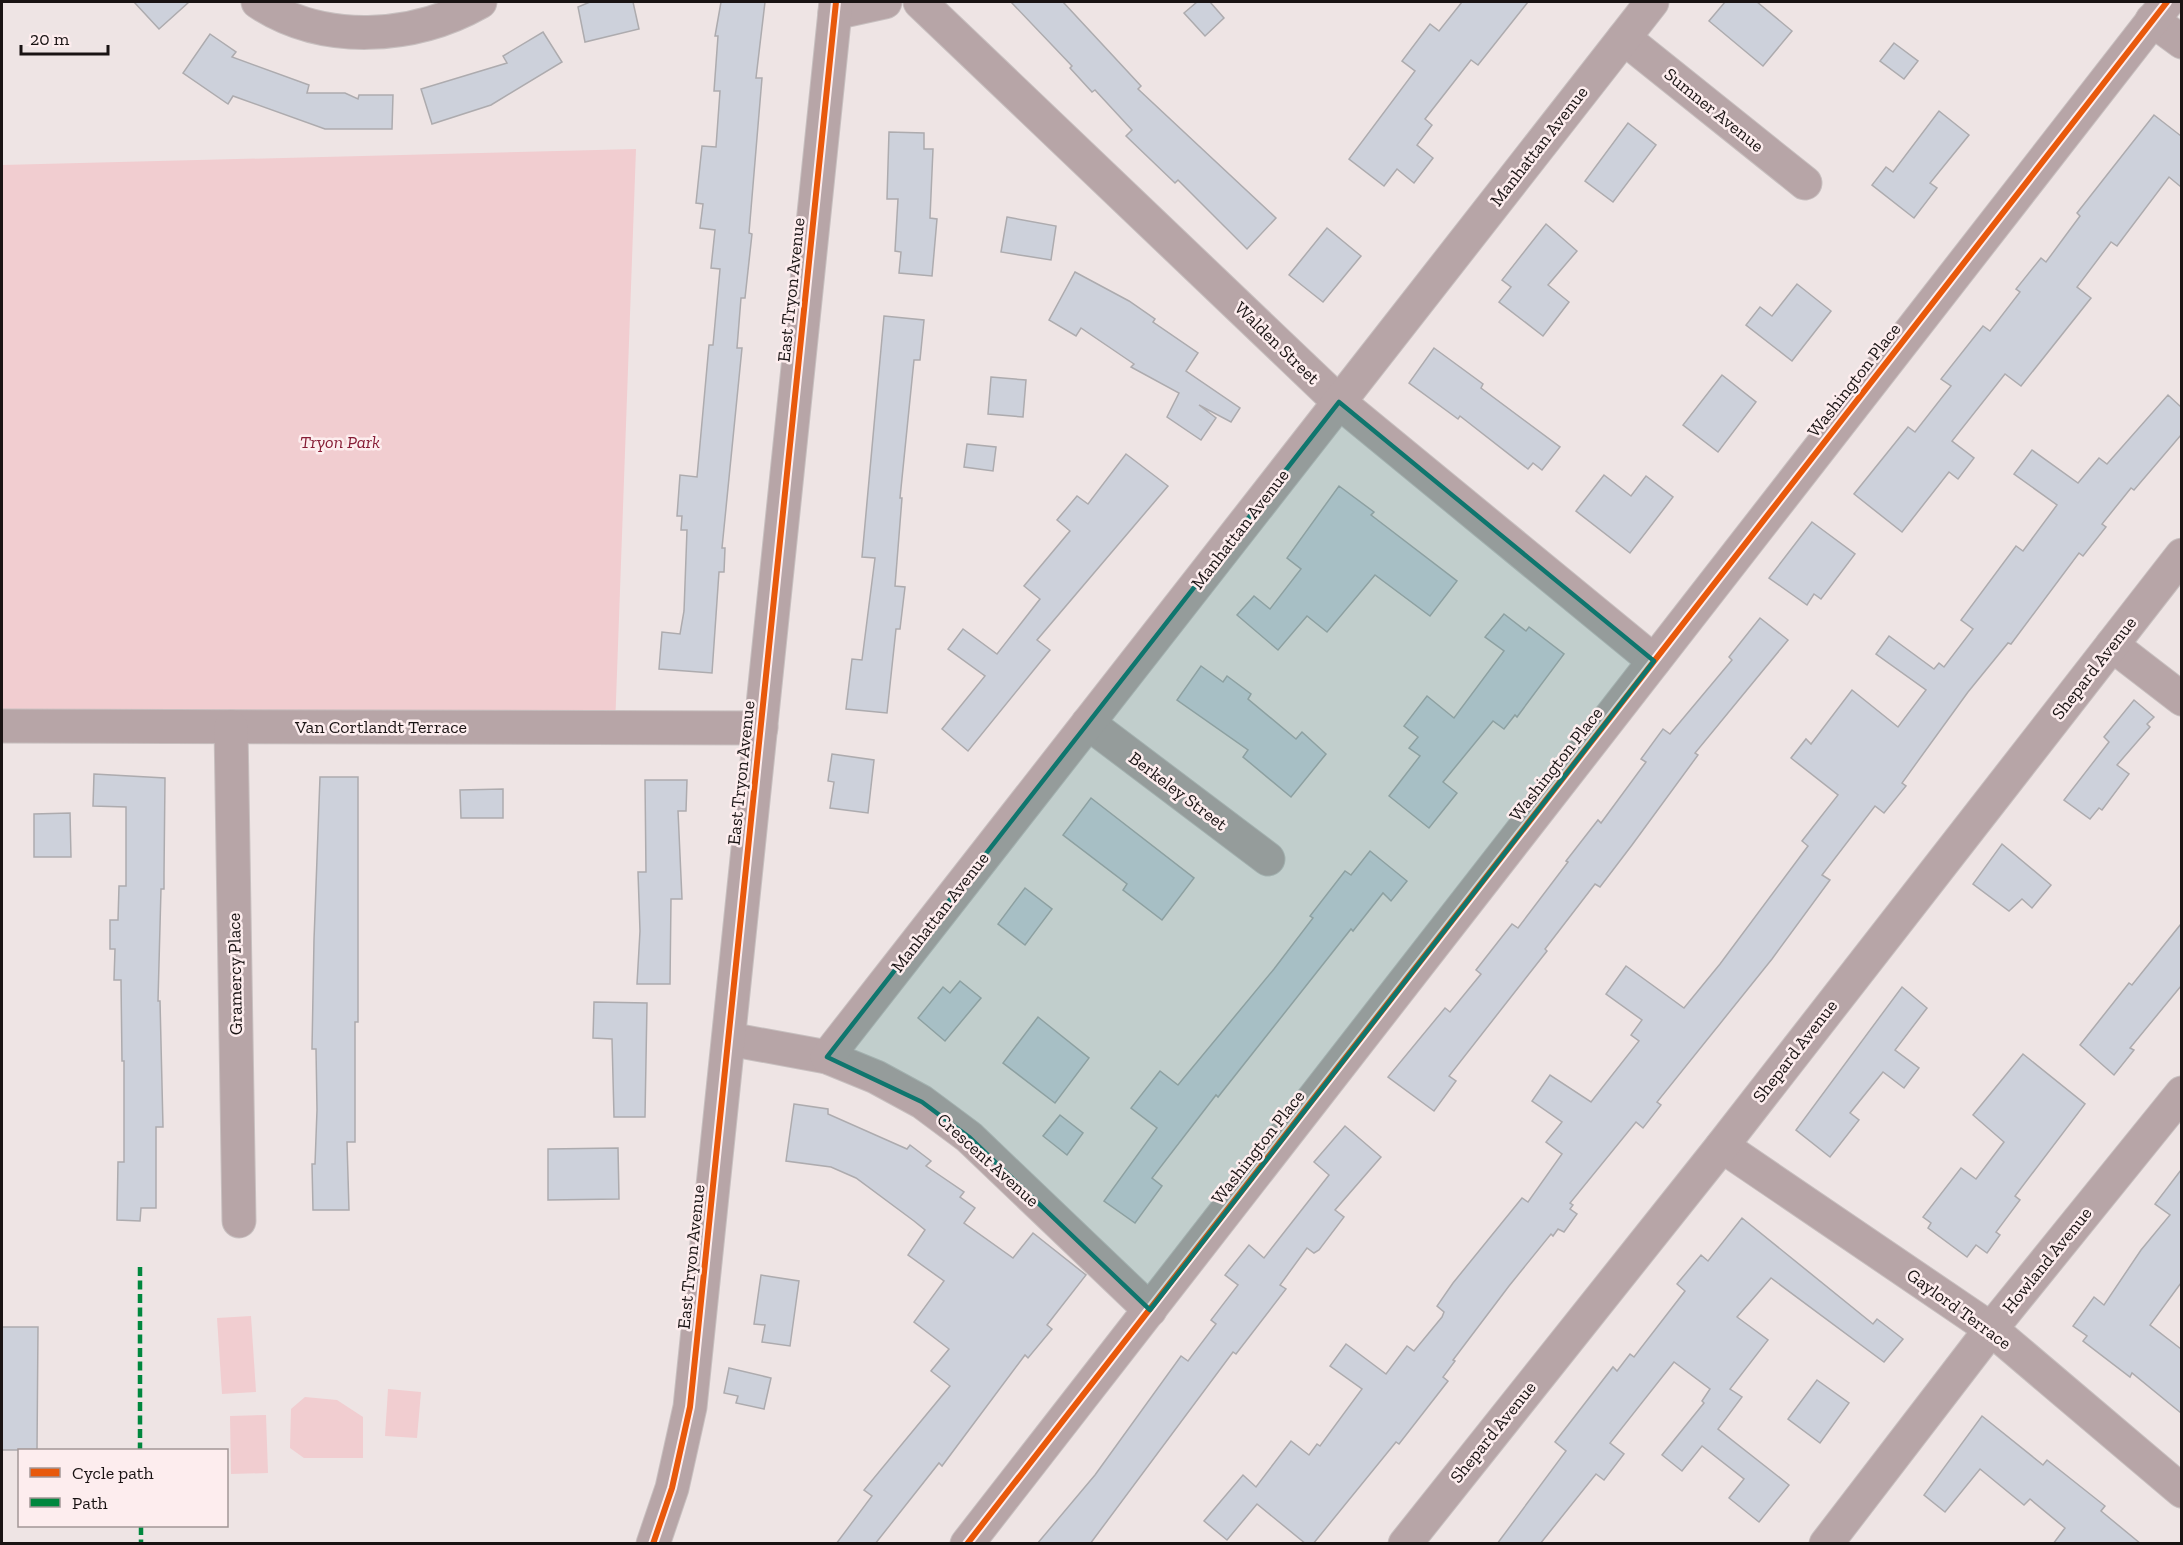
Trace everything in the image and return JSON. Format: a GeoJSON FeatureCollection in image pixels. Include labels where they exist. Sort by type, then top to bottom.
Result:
{"type":"FeatureCollection","features":[{"type":"Feature","properties":{"kind":"street"},"geometry":{"type":"LineString","coordinates":[[258,2],[272,11],[307,25],[344,32],[377,32],[429,23],[480,2]]}},
{"type":"Feature","properties":{"kind":"street"},"geometry":{"type":"LineString","coordinates":[[835,7],[885,2]]}},
{"type":"Feature","properties":{"kind":"street","name":"Walden Street"},"geometry":{"type":"LineString","coordinates":[[920,2],[1339,402],[1654,661]]}},
{"type":"Feature","properties":{"kind":"street","name":"Manhattan Avenue"},"geometry":{"type":"LineString","coordinates":[[827,1057],[1652,2]]}},
{"type":"Feature","properties":{"kind":"street","name":"East Tryon Avenue"},"geometry":{"type":"LineString","coordinates":[[653,1544],[672,1488],[690,1407],[835,7]]}},
{"type":"Feature","properties":{"kind":"street"},"geometry":{"type":"LineString","coordinates":[[2160,11],[2181,42]]}},
{"type":"Feature","properties":{"kind":"street","name":"Washington Place"},"geometry":{"type":"LineString","coordinates":[[967,1544],[2160,11]]}},
{"type":"Feature","properties":{"kind":"street","name":"Sumner Avenue"},"geometry":{"type":"LineString","coordinates":[[1624,38],[1805,183]]}},
{"type":"Feature","properties":{"kind":"street","name":"Shepard Avenue"},"geometry":{"type":"LineString","coordinates":[[1405,1544],[1722,1146],[2181,555]]}},
{"type":"Feature","properties":{"kind":"street"},"geometry":{"type":"LineString","coordinates":[[2112,645],[2181,699]]}},
{"type":"Feature","properties":{"kind":"street","name":"Berkeley Street"},"geometry":{"type":"LineString","coordinates":[[1088,723],[1268,859]]}},
{"type":"Feature","properties":{"kind":"street","name":"Van Cortlandt Terrace"},"geometry":{"type":"LineString","coordinates":[[2,726],[761,728]]}},
{"type":"Feature","properties":{"kind":"street","name":"Gramercy Place"},"geometry":{"type":"LineString","coordinates":[[231,727],[239,1221]]}},
{"type":"Feature","properties":{"kind":"street","name":"Crescent Avenue"},"geometry":{"type":"LineString","coordinates":[[729,1039],[827,1057],[876,1077],[922,1102],[969,1137],[1150,1310]]}},
{"type":"Feature","properties":{"kind":"street","name":"Howland Avenue"},"geometry":{"type":"LineString","coordinates":[[1826,1544],[1991,1329],[2181,1093]]}},
{"type":"Feature","properties":{"kind":"street","name":"Gaylord Terrace"},"geometry":{"type":"LineString","coordinates":[[1722,1146],[1991,1329],[2181,1491]]}},
{"type":"Feature","properties":{"kind":"highlighted area"},"geometry":{"type":"Polygon","coordinates":[[[1339,402],[1654,661],[1150,1310],[969,1137],[922,1102],[827,1057],[1339,402]]]}},
{"type":"Feature","properties":{"kind":"green space","name":"Tryon Park"},"geometry":{"type":"Polygon","coordinates":[[[636,149],[615,728],[2,726],[2,165],[636,149]]]}},
{"type":"Feature","properties":{"kind":"green space"},"geometry":{"type":"Polygon","coordinates":[[[251,1316],[256,1392],[222,1394],[217,1318],[251,1316]]]}},
{"type":"Feature","properties":{"kind":"green space"},"geometry":{"type":"Polygon","coordinates":[[[388,1389],[421,1392],[417,1438],[385,1436],[388,1389]]]}},
{"type":"Feature","properties":{"kind":"green space"},"geometry":{"type":"Polygon","coordinates":[[[305,1397],[337,1400],[363,1417],[363,1458],[304,1458],[290,1448],[291,1409],[305,1397]]]}},
{"type":"Feature","properties":{"kind":"green space"},"geometry":{"type":"Polygon","coordinates":[[[266,1415],[268,1473],[231,1474],[230,1416],[266,1415]]]}},
{"type":"Feature","properties":{"kind":"building"},"geometry":{"type":"Polygon","coordinates":[[[134,2],[189,2],[159,29],[134,2]]]}},
{"type":"Feature","properties":{"kind":"building"},"geometry":{"type":"Polygon","coordinates":[[[590,2],[633,2],[639,29],[585,42],[578,7],[590,2]]]}},
{"type":"Feature","properties":{"kind":"building"},"geometry":{"type":"Polygon","coordinates":[[[721,2],[765,2],[756,78],[762,78],[749,233],[752,234],[745,298],[741,298],[737,348],[742,348],[722,548],[725,548],[724,572],[719,572],[712,673],[659,669],[662,632],[680,634],[684,611],[687,530],[681,530],[682,516],[677,516],[680,475],[697,477],[709,345],[713,345],[720,269],[711,268],[715,230],[700,228],[703,204],[696,203],[702,146],[716,147],[720,91],[714,91],[718,36],[715,36],[721,2]]]}},
{"type":"Feature","properties":{"kind":"building"},"geometry":{"type":"Polygon","coordinates":[[[1011,2],[1063,2],[1141,86],[1138,89],[1276,218],[1247,249],[1178,180],[1175,183],[1126,136],[1132,130],[1095,90],[1092,92],[1070,68],[1072,66],[1011,2]]]}},
{"type":"Feature","properties":{"kind":"building"},"geometry":{"type":"Polygon","coordinates":[[[1197,2],[1210,2],[1224,18],[1205,36],[1184,13],[1197,2]]]}},
{"type":"Feature","properties":{"kind":"building"},"geometry":{"type":"Polygon","coordinates":[[[1462,2],[1528,2],[1478,65],[1471,60],[1425,119],[1432,125],[1417,145],[1433,158],[1414,183],[1397,169],[1384,186],[1349,159],[1415,71],[1402,61],[1430,24],[1439,31],[1462,2]]]}},
{"type":"Feature","properties":{"kind":"building"},"geometry":{"type":"Polygon","coordinates":[[[1725,2],[1757,2],[1792,31],[1763,66],[1709,21],[1725,2]]]}},
{"type":"Feature","properties":{"kind":"building"},"geometry":{"type":"Polygon","coordinates":[[[543,32],[562,62],[491,105],[432,124],[421,89],[507,63],[503,56],[543,32]]]}},
{"type":"Feature","properties":{"kind":"building"},"geometry":{"type":"Polygon","coordinates":[[[210,34],[236,52],[232,57],[309,85],[307,93],[345,93],[358,99],[359,95],[393,95],[392,129],[325,129],[233,96],[228,104],[183,73],[210,34]]]}},
{"type":"Feature","properties":{"kind":"building"},"geometry":{"type":"Polygon","coordinates":[[[1894,43],[1918,61],[1904,79],[1880,61],[1894,43]]]}},
{"type":"Feature","properties":{"kind":"building"},"geometry":{"type":"Polygon","coordinates":[[[1939,111],[1969,135],[1930,183],[1937,188],[1914,218],[1872,185],[1886,167],[1893,172],[1939,111]]]}},
{"type":"Feature","properties":{"kind":"building"},"geometry":{"type":"Polygon","coordinates":[[[2154,115],[2181,136],[2181,187],[2169,177],[2117,246],[2111,242],[2077,287],[2091,298],[2021,386],[2005,374],[1952,441],[1974,458],[1958,479],[1949,472],[1902,532],[1854,494],[1908,427],[1915,432],[1951,386],[1941,379],[1983,326],[1990,331],[2020,292],[2016,289],[2041,258],[2046,262],[2080,216],[2077,213],[2154,115]]]}},
{"type":"Feature","properties":{"kind":"building"},"geometry":{"type":"Polygon","coordinates":[[[1628,123],[1656,145],[1613,202],[1585,181],[1628,123]]]}},
{"type":"Feature","properties":{"kind":"building"},"geometry":{"type":"Polygon","coordinates":[[[889,132],[924,133],[924,149],[933,149],[930,218],[937,219],[932,276],[899,273],[901,252],[895,251],[898,199],[887,199],[889,132]]]}},
{"type":"Feature","properties":{"kind":"building"},"geometry":{"type":"Polygon","coordinates":[[[1007,217],[1056,226],[1051,260],[1001,252],[1007,217]]]}},
{"type":"Feature","properties":{"kind":"building"},"geometry":{"type":"Polygon","coordinates":[[[1546,224],[1577,251],[1548,285],[1569,302],[1543,336],[1499,302],[1511,287],[1502,280],[1546,224]]]}},
{"type":"Feature","properties":{"kind":"building"},"geometry":{"type":"Polygon","coordinates":[[[1327,228],[1361,256],[1323,302],[1289,275],[1327,228]]]}},
{"type":"Feature","properties":{"kind":"building"},"geometry":{"type":"Polygon","coordinates":[[[1075,272],[1129,301],[1155,319],[1153,322],[1198,353],[1186,371],[1240,408],[1231,422],[1199,405],[1216,418],[1201,440],[1167,417],[1179,393],[1131,367],[1134,364],[1081,328],[1076,336],[1049,320],[1075,272]]]}},
{"type":"Feature","properties":{"kind":"building"},"geometry":{"type":"Polygon","coordinates":[[[1797,284],[1831,311],[1792,361],[1746,325],[1760,307],[1772,316],[1797,284]]]}},
{"type":"Feature","properties":{"kind":"building"},"geometry":{"type":"Polygon","coordinates":[[[884,316],[924,320],[920,360],[914,360],[900,498],[902,498],[895,586],[905,587],[900,629],[896,629],[887,713],[846,709],[852,659],[862,660],[875,558],[862,557],[884,316]]]}},
{"type":"Feature","properties":{"kind":"building"},"geometry":{"type":"Polygon","coordinates":[[[1434,348],[1483,384],[1481,388],[1560,447],[1542,470],[1533,463],[1528,469],[1460,416],[1458,419],[1409,383],[1434,348]]]}},
{"type":"Feature","properties":{"kind":"building"},"geometry":{"type":"Polygon","coordinates":[[[1722,375],[1756,402],[1718,452],[1683,425],[1722,375]]]}},
{"type":"Feature","properties":{"kind":"building"},"geometry":{"type":"Polygon","coordinates":[[[991,377],[1026,380],[1023,417],[988,414],[991,377]]]}},
{"type":"Feature","properties":{"kind":"building"},"geometry":{"type":"Polygon","coordinates":[[[2168,395],[2181,407],[2181,435],[2134,490],[2131,488],[2102,524],[2106,527],[2083,556],[2079,553],[2011,644],[2008,643],[1968,692],[1902,783],[1906,786],[1884,813],[1875,806],[1822,875],[1830,880],[1772,959],[1657,1102],[1661,1105],[1643,1128],[1636,1122],[1570,1203],[1573,1205],[1570,1209],[1577,1214],[1564,1232],[1558,1229],[1553,1236],[1551,1234],[1509,1286],[1453,1360],[1455,1361],[1443,1377],[1448,1381],[1399,1444],[1396,1442],[1313,1544],[1306,1544],[1257,1504],[1227,1540],[1204,1521],[1243,1475],[1256,1487],[1291,1441],[1309,1455],[1317,1444],[1320,1446],[1362,1389],[1330,1366],[1346,1344],[1386,1374],[1407,1346],[1414,1351],[1442,1317],[1444,1312],[1437,1306],[1453,1283],[1522,1198],[1528,1202],[1562,1154],[1546,1142],[1562,1122],[1532,1101],[1550,1075],[1591,1102],[1639,1041],[1631,1035],[1642,1020],[1606,994],[1626,966],[1684,1008],[1720,964],[1808,846],[1802,841],[1838,795],[1791,758],[1806,739],[1811,744],[1852,690],[1898,727],[1926,690],[1876,654],[1889,636],[1934,669],[1939,663],[1944,667],[1973,629],[1961,620],[2016,546],[2023,551],[2057,505],[2014,474],[2032,450],[2078,483],[2099,458],[2107,464],[2168,395]]]}},
{"type":"Feature","properties":{"kind":"building"},"geometry":{"type":"Polygon","coordinates":[[[967,444],[996,447],[993,471],[964,467],[967,444]]]}},
{"type":"Feature","properties":{"kind":"building"},"geometry":{"type":"Polygon","coordinates":[[[1126,454],[1168,486],[1037,640],[1050,650],[968,751],[942,729],[985,676],[948,649],[963,629],[997,654],[1040,599],[1024,586],[1070,531],[1057,520],[1077,496],[1088,504],[1126,454]]]}},
{"type":"Feature","properties":{"kind":"building"},"geometry":{"type":"Polygon","coordinates":[[[1604,475],[1631,496],[1646,476],[1673,497],[1630,553],[1576,511],[1604,475]]]}},
{"type":"Feature","properties":{"kind":"building"},"geometry":{"type":"Polygon","coordinates":[[[1339,486],[1374,512],[1371,515],[1457,581],[1430,616],[1375,575],[1327,632],[1307,616],[1278,650],[1237,615],[1254,596],[1270,609],[1301,569],[1287,558],[1339,486]]]}},
{"type":"Feature","properties":{"kind":"building"},"geometry":{"type":"Polygon","coordinates":[[[1812,522],[1855,554],[1821,599],[1814,594],[1807,605],[1769,578],[1812,522]]]}},
{"type":"Feature","properties":{"kind":"building"},"geometry":{"type":"Polygon","coordinates":[[[1504,614],[1526,631],[1529,627],[1564,654],[1517,717],[1515,715],[1504,729],[1493,721],[1443,782],[1457,793],[1429,828],[1389,796],[1420,756],[1409,748],[1418,737],[1404,726],[1427,696],[1454,718],[1504,651],[1485,637],[1504,614]]]}},
{"type":"Feature","properties":{"kind":"building"},"geometry":{"type":"Polygon","coordinates":[[[1760,618],[1788,640],[1695,753],[1698,755],[1632,845],[1600,887],[1595,884],[1545,949],[1547,951],[1449,1076],[1456,1081],[1434,1111],[1388,1077],[1445,1008],[1450,1012],[1481,974],[1476,970],[1512,924],[1518,928],[1598,820],[1601,823],[1646,762],[1641,759],[1663,729],[1670,734],[1732,660],[1729,657],[1760,618]]]}},
{"type":"Feature","properties":{"kind":"building"},"geometry":{"type":"Polygon","coordinates":[[[1201,666],[1223,682],[1227,676],[1251,694],[1248,699],[1296,739],[1302,732],[1326,754],[1291,797],[1243,757],[1248,750],[1177,700],[1201,666]]]}},
{"type":"Feature","properties":{"kind":"building"},"geometry":{"type":"Polygon","coordinates":[[[2134,700],[2154,717],[2147,724],[2150,727],[2117,765],[2129,774],[2102,810],[2099,808],[2090,819],[2064,800],[2109,742],[2104,737],[2134,700]]]}},
{"type":"Feature","properties":{"kind":"building"},"geometry":{"type":"Polygon","coordinates":[[[832,754],[874,760],[868,813],[830,808],[834,782],[828,781],[832,754]]]}},
{"type":"Feature","properties":{"kind":"building"},"geometry":{"type":"Polygon","coordinates":[[[94,774],[165,778],[164,889],[161,889],[158,1001],[160,1001],[163,1127],[156,1127],[156,1208],[141,1208],[140,1221],[117,1220],[118,1162],[124,1162],[124,1061],[122,1061],[121,980],[114,980],[115,949],[110,949],[110,920],[118,920],[119,886],[126,886],[126,807],[93,806],[94,774]]]}},
{"type":"Feature","properties":{"kind":"building"},"geometry":{"type":"Polygon","coordinates":[[[320,777],[358,777],[358,1022],[355,1022],[355,1142],[347,1142],[349,1210],[313,1210],[312,1164],[315,1164],[317,1110],[316,1049],[312,1049],[320,777]]]}},
{"type":"Feature","properties":{"kind":"building"},"geometry":{"type":"Polygon","coordinates":[[[645,780],[687,780],[686,811],[678,811],[682,899],[671,899],[670,984],[637,984],[640,931],[638,872],[646,872],[645,780]]]}},
{"type":"Feature","properties":{"kind":"building"},"geometry":{"type":"Polygon","coordinates":[[[503,789],[503,818],[461,818],[460,790],[503,789]]]}},
{"type":"Feature","properties":{"kind":"building"},"geometry":{"type":"Polygon","coordinates":[[[1091,798],[1194,878],[1162,920],[1123,890],[1127,884],[1063,835],[1091,798]]]}},
{"type":"Feature","properties":{"kind":"building"},"geometry":{"type":"Polygon","coordinates":[[[70,813],[71,857],[34,857],[34,814],[70,813]]]}},
{"type":"Feature","properties":{"kind":"building"},"geometry":{"type":"Polygon","coordinates":[[[2002,844],[2051,885],[2032,908],[2022,899],[2009,911],[1973,884],[2002,844]]]}},
{"type":"Feature","properties":{"kind":"building"},"geometry":{"type":"Polygon","coordinates":[[[1370,851],[1407,881],[1391,901],[1383,893],[1353,931],[1351,929],[1218,1097],[1216,1095],[1152,1178],[1162,1186],[1135,1223],[1104,1201],[1157,1128],[1131,1108],[1160,1071],[1178,1085],[1274,969],[1313,918],[1310,916],[1345,871],[1351,875],[1370,851]]]}},
{"type":"Feature","properties":{"kind":"building"},"geometry":{"type":"Polygon","coordinates":[[[1025,888],[1052,909],[1025,945],[998,924],[1025,888]]]}},
{"type":"Feature","properties":{"kind":"building"},"geometry":{"type":"Polygon","coordinates":[[[2181,924],[2181,986],[2130,1048],[2134,1050],[2114,1075],[2080,1045],[2129,983],[2132,985],[2181,924]]]}},
{"type":"Feature","properties":{"kind":"building"},"geometry":{"type":"Polygon","coordinates":[[[960,981],[981,998],[945,1041],[918,1018],[943,987],[950,993],[960,981]]]}},
{"type":"Feature","properties":{"kind":"building"},"geometry":{"type":"Polygon","coordinates":[[[1902,987],[1927,1008],[1895,1050],[1919,1068],[1904,1088],[1883,1072],[1850,1113],[1859,1120],[1830,1157],[1796,1130],[1902,987]]]}},
{"type":"Feature","properties":{"kind":"building"},"geometry":{"type":"Polygon","coordinates":[[[594,1002],[647,1003],[645,1117],[614,1117],[612,1039],[593,1038],[594,1002]]]}},
{"type":"Feature","properties":{"kind":"building"},"geometry":{"type":"Polygon","coordinates":[[[1038,1017],[1089,1058],[1055,1103],[1003,1063],[1038,1017]]]}},
{"type":"Feature","properties":{"kind":"building"},"geometry":{"type":"Polygon","coordinates":[[[2023,1054],[2085,1104],[2015,1196],[2020,1200],[1996,1232],[2000,1235],[1987,1253],[1976,1245],[1967,1257],[1928,1228],[1931,1223],[1923,1217],[1961,1168],[1976,1179],[2004,1142],[1973,1115],[2023,1054]]]}},
{"type":"Feature","properties":{"kind":"building"},"geometry":{"type":"Polygon","coordinates":[[[794,1104],[828,1109],[828,1114],[907,1149],[910,1145],[931,1161],[926,1166],[964,1192],[960,1197],[975,1208],[964,1223],[1013,1258],[1033,1233],[1086,1275],[1047,1325],[1052,1329],[1028,1358],[1025,1355],[942,1466],[939,1463],[875,1544],[836,1544],[872,1496],[864,1490],[950,1386],[931,1371],[949,1349],[914,1322],[944,1281],[908,1255],[925,1230],[914,1221],[856,1178],[831,1167],[786,1161],[794,1104]]]}},
{"type":"Feature","properties":{"kind":"building"},"geometry":{"type":"Polygon","coordinates":[[[1060,1115],[1083,1133],[1067,1155],[1043,1136],[1060,1115]]]}},
{"type":"Feature","properties":{"kind":"building"},"geometry":{"type":"Polygon","coordinates":[[[1345,1126],[1381,1157],[1335,1210],[1344,1217],[1319,1250],[1314,1253],[1307,1248],[1280,1285],[1286,1289],[1236,1354],[1233,1352],[1090,1544],[1037,1544],[1095,1475],[1181,1356],[1188,1361],[1216,1324],[1211,1320],[1238,1285],[1225,1275],[1249,1245],[1264,1258],[1329,1175],[1314,1162],[1345,1126]]]}},
{"type":"Feature","properties":{"kind":"building"},"geometry":{"type":"Polygon","coordinates":[[[618,1148],[619,1199],[548,1200],[548,1149],[618,1148]]]}},
{"type":"Feature","properties":{"kind":"building"},"geometry":{"type":"Polygon","coordinates":[[[2181,1170],[2181,1283],[2150,1325],[2181,1349],[2181,1413],[2132,1373],[2130,1377],[2083,1341],[2087,1336],[2073,1326],[2094,1297],[2104,1305],[2141,1250],[2170,1215],[2155,1204],[2181,1170]]]}},
{"type":"Feature","properties":{"kind":"building"},"geometry":{"type":"Polygon","coordinates":[[[1742,1218],[1873,1324],[1877,1319],[1903,1339],[1884,1362],[1771,1278],[1737,1317],[1768,1340],[1730,1389],[1742,1397],[1718,1429],[1789,1485],[1759,1522],[1729,1498],[1744,1479],[1702,1446],[1682,1471],[1662,1455],[1704,1403],[1702,1401],[1710,1389],[1674,1362],[1610,1443],[1624,1454],[1604,1480],[1596,1474],[1540,1544],[1497,1544],[1566,1451],[1555,1442],[1613,1367],[1617,1371],[1630,1354],[1634,1357],[1685,1291],[1677,1284],[1701,1255],[1708,1261],[1742,1218]]]}},
{"type":"Feature","properties":{"kind":"building"},"geometry":{"type":"Polygon","coordinates":[[[761,1275],[799,1281],[790,1346],[762,1342],[765,1325],[754,1324],[761,1275]]]}},
{"type":"Feature","properties":{"kind":"building"},"geometry":{"type":"Polygon","coordinates":[[[2,1327],[38,1327],[37,1449],[2,1450],[2,1327]]]}},
{"type":"Feature","properties":{"kind":"building"},"geometry":{"type":"Polygon","coordinates":[[[729,1368],[771,1378],[764,1409],[736,1403],[738,1396],[724,1393],[729,1368]]]}},
{"type":"Feature","properties":{"kind":"building"},"geometry":{"type":"Polygon","coordinates":[[[1817,1380],[1849,1403],[1820,1443],[1788,1419],[1817,1380]]]}},
{"type":"Feature","properties":{"kind":"building"},"geometry":{"type":"Polygon","coordinates":[[[1982,1416],[2043,1465],[2047,1460],[2105,1506],[2101,1511],[2141,1544],[2053,1544],[2065,1528],[2030,1499],[2024,1505],[1980,1469],[1945,1512],[1924,1495],[1982,1416]]]}},
{"type":"Feature","properties":{"kind":"marked path"},"geometry":{"type":"LineString","coordinates":[[140,1267],[140,1449]]}},
{"type":"Feature","properties":{"kind":"marked path"},"geometry":{"type":"LineString","coordinates":[[141,1527],[141,1544]]}},
{"type":"Feature","properties":{"kind":"cycle path"},"geometry":{"type":"LineString","coordinates":[[653,1544],[672,1488],[690,1407],[836,2]]}},
{"type":"Feature","properties":{"kind":"cycle path"},"geometry":{"type":"LineString","coordinates":[[967,1544],[2167,2]]}}]}
